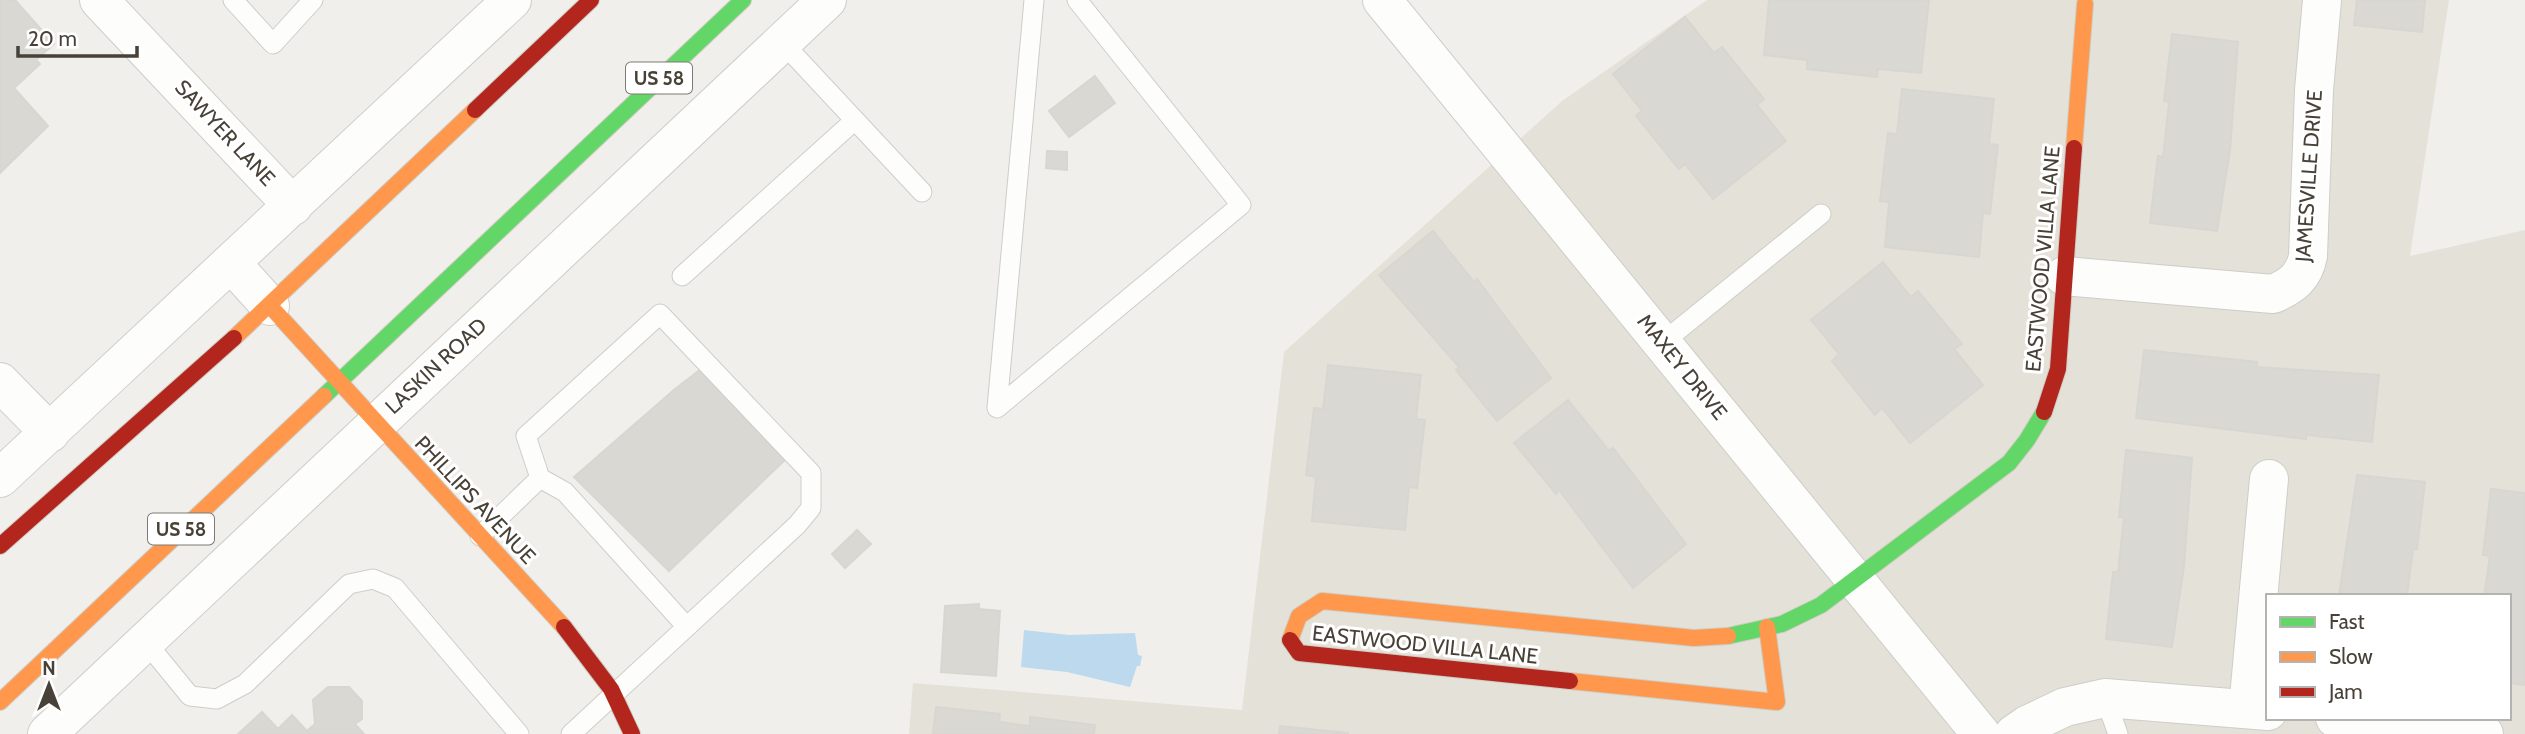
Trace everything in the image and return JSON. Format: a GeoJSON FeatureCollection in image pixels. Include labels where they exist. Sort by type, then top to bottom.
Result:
{"type":"FeatureCollection","features":[{"type":"Feature","properties":{"kind":"street","name":"SAWYER LANE"},"geometry":{"type":"LineString","coordinates":[[99,0],[293,206]]}},
{"type":"Feature","properties":{"kind":"street"},"geometry":{"type":"LineString","coordinates":[[0,478],[512,0]]}},
{"type":"Feature","properties":{"kind":"street"},"geometry":{"type":"LineString","coordinates":[[0,546],[270,306],[591,0]]}},
{"type":"Feature","properties":{"kind":"street","name":"US 58"},"geometry":{"type":"LineString","coordinates":[[0,702],[743,0]]}},
{"type":"Feature","properties":{"kind":"street","name":"LASKIN ROAD"},"geometry":{"type":"LineString","coordinates":[[47,734],[827,0]]}},
{"type":"Feature","properties":{"kind":"street","name":"MAXEY DRIVE"},"geometry":{"type":"LineString","coordinates":[[1382,0],[1980,734]]}},
{"type":"Feature","properties":{"kind":"street","name":"JAMESVILLE DRIVE"},"geometry":{"type":"LineString","coordinates":[[2064,276],[2273,294],[2291,287],[2305,268],[2308,256],[2314,90],[2322,0]]}},
{"type":"Feature","properties":{"kind":"street","name":"EASTWOOD VILLA LANE"},"geometry":{"type":"LineString","coordinates":[[1767,627],[1777,702],[1299,653],[1290,642],[1294,622],[1305,608],[1322,601],[1694,638],[1726,636],[1767,627],[1782,624],[1821,605],[2009,463],[2034,434],[2050,399],[2058,369],[2085,4]]}},
{"type":"Feature","properties":{"kind":"street"},"geometry":{"type":"LineString","coordinates":[[232,264],[270,306]]}},
{"type":"Feature","properties":{"kind":"street","name":"PHILLIPS AVENUE"},"geometry":{"type":"LineString","coordinates":[[270,306],[561,624],[602,673],[626,714],[632,734]]}},
{"type":"Feature","properties":{"kind":"street"},"geometry":{"type":"LineString","coordinates":[[0,382],[50,433]]}},
{"type":"Feature","properties":{"kind":"street"},"geometry":{"type":"LineString","coordinates":[[2014,734],[2026,725],[2065,707],[2105,698],[2258,710],[2269,479]]}},
{"type":"Feature","properties":{"kind":"street"},"geometry":{"type":"LineString","coordinates":[[2349,720],[2424,731],[2484,734]]}},
{"type":"Feature","properties":{"kind":"lane"},"geometry":{"type":"LineString","coordinates":[[233,0],[273,44],[313,0]]}},
{"type":"Feature","properties":{"kind":"lane"},"geometry":{"type":"LineString","coordinates":[[1034,0],[997,408],[1241,205],[1077,0]]}},
{"type":"Feature","properties":{"kind":"lane"},"geometry":{"type":"LineString","coordinates":[[782,42],[922,192]]}},
{"type":"Feature","properties":{"kind":"lane"},"geometry":{"type":"LineString","coordinates":[[682,276],[855,120]]}},
{"type":"Feature","properties":{"kind":"lane"},"geometry":{"type":"LineString","coordinates":[[1662,342],[1821,214]]}},
{"type":"Feature","properties":{"kind":"lane"},"geometry":{"type":"LineString","coordinates":[[570,734],[797,524],[811,508],[811,473],[660,314],[526,436],[540,478],[565,492],[686,626]]}},
{"type":"Feature","properties":{"kind":"lane"},"geometry":{"type":"LineString","coordinates":[[480,536],[540,478]]}},
{"type":"Feature","properties":{"kind":"lane"},"geometry":{"type":"LineString","coordinates":[[145,642],[191,696],[217,699],[245,684],[349,584],[373,579],[395,588],[519,734]]}},
{"type":"Feature","properties":{"kind":"lane"},"geometry":{"type":"LineString","coordinates":[[2105,698],[2118,734]]}},
{"type":"Feature","properties":{"kind":"shaded area"},"geometry":{"type":"Polygon","coordinates":[[[1707,0],[2449,0],[2410,256],[2525,230],[2525,734],[909,734],[913,683],[1242,710],[1284,352],[1562,101],[1707,0]]]}},
{"type":"Feature","properties":{"kind":"water"},"geometry":{"type":"Polygon","coordinates":[[[1024,630],[1069,635],[1135,633],[1138,655],[1142,656],[1140,666],[1137,666],[1130,687],[1067,672],[1021,667],[1024,630]]]}},
{"type":"Feature","properties":{"kind":"building"},"geometry":{"type":"Polygon","coordinates":[[[0,0],[15,0],[54,44],[36,60],[40,64],[14,88],[48,126],[0,173],[0,0]]]}},
{"type":"Feature","properties":{"kind":"building"},"geometry":{"type":"Polygon","coordinates":[[[1769,0],[1929,0],[1921,73],[1878,69],[1877,77],[1807,69],[1807,60],[1764,55],[1769,0]]]}},
{"type":"Feature","properties":{"kind":"building"},"geometry":{"type":"Polygon","coordinates":[[[2357,0],[2425,0],[2422,32],[2354,25],[2357,0]]]}},
{"type":"Feature","properties":{"kind":"building"},"geometry":{"type":"Polygon","coordinates":[[[1685,17],[1714,53],[1722,47],[1764,99],[1757,105],[1786,141],[1713,199],[1685,164],[1679,169],[1636,116],[1642,111],[1613,74],[1685,17]]]}},
{"type":"Feature","properties":{"kind":"building"},"geometry":{"type":"Polygon","coordinates":[[[2172,34],[2238,42],[2230,151],[2217,231],[2150,223],[2158,156],[2163,157],[2169,102],[2164,101],[2172,34]]]}},
{"type":"Feature","properties":{"kind":"building"},"geometry":{"type":"Polygon","coordinates":[[[1095,76],[1115,103],[1069,137],[1049,111],[1095,76]]]}},
{"type":"Feature","properties":{"kind":"building"},"geometry":{"type":"Polygon","coordinates":[[[1902,89],[1994,99],[1989,144],[1998,145],[1990,214],[1983,213],[1979,257],[1885,247],[1889,202],[1880,201],[1888,133],[1897,134],[1902,89]]]}},
{"type":"Feature","properties":{"kind":"building"},"geometry":{"type":"Polygon","coordinates":[[[1047,151],[1067,152],[1067,170],[1046,168],[1047,151]]]}},
{"type":"Feature","properties":{"kind":"building"},"geometry":{"type":"Polygon","coordinates":[[[1433,231],[1474,282],[1477,279],[1551,378],[1497,421],[1456,370],[1459,367],[1379,275],[1433,231]]]}},
{"type":"Feature","properties":{"kind":"building"},"geometry":{"type":"Polygon","coordinates":[[[1883,262],[1911,297],[1918,291],[1962,344],[1954,349],[1983,385],[1910,443],[1882,408],[1875,415],[1832,361],[1839,354],[1811,320],[1883,262]]]}},
{"type":"Feature","properties":{"kind":"building"},"geometry":{"type":"Polygon","coordinates":[[[2144,350],[2257,362],[2257,367],[2379,375],[2372,442],[2306,435],[2306,439],[2136,418],[2144,350]]]}},
{"type":"Feature","properties":{"kind":"building"},"geometry":{"type":"Polygon","coordinates":[[[1328,365],[1421,375],[1416,419],[1425,420],[1417,488],[1409,487],[1405,530],[1312,521],[1316,477],[1306,475],[1314,408],[1323,409],[1328,365]]]}},
{"type":"Feature","properties":{"kind":"building"},"geometry":{"type":"Polygon","coordinates":[[[701,369],[786,459],[669,571],[574,477],[701,369]]]}},
{"type":"Feature","properties":{"kind":"building"},"geometry":{"type":"Polygon","coordinates":[[[1568,400],[1609,451],[1613,448],[1686,544],[1633,588],[1559,490],[1556,494],[1514,443],[1568,400]]]}},
{"type":"Feature","properties":{"kind":"building"},"geometry":{"type":"Polygon","coordinates":[[[2126,450],[2192,458],[2184,566],[2172,647],[2106,639],[2113,572],[2118,572],[2124,517],[2119,517],[2126,450]]]}},
{"type":"Feature","properties":{"kind":"building"},"geometry":{"type":"Polygon","coordinates":[[[2357,475],[2425,482],[2417,549],[2413,549],[2407,594],[2339,594],[2357,475]]]}},
{"type":"Feature","properties":{"kind":"building"},"geometry":{"type":"Polygon","coordinates":[[[2491,489],[2525,493],[2525,685],[2511,683],[2511,594],[2484,594],[2490,556],[2483,555],[2491,489]]]}},
{"type":"Feature","properties":{"kind":"building"},"geometry":{"type":"Polygon","coordinates":[[[857,530],[871,544],[845,568],[832,554],[857,530]]]}},
{"type":"Feature","properties":{"kind":"building"},"geometry":{"type":"Polygon","coordinates":[[[979,604],[979,609],[1000,611],[996,676],[941,672],[945,606],[979,604]]]}},
{"type":"Feature","properties":{"kind":"building"},"geometry":{"type":"Polygon","coordinates":[[[328,687],[349,687],[362,701],[362,719],[355,724],[364,734],[238,734],[262,712],[278,729],[292,715],[307,731],[315,724],[313,700],[328,687]]]}},
{"type":"Feature","properties":{"kind":"building"},"geometry":{"type":"Polygon","coordinates":[[[936,707],[1000,714],[999,722],[1030,726],[1030,717],[1095,725],[1094,734],[933,734],[936,707]]]}},
{"type":"Feature","properties":{"kind":"building"},"geometry":{"type":"Polygon","coordinates":[[[1280,726],[1348,733],[1348,734],[1279,734],[1280,726]]]}},
{"type":"Feature","properties":{"kind":"traffic: fast"},"geometry":{"type":"LineString","coordinates":[[324,396],[743,0]]}},
{"type":"Feature","properties":{"kind":"traffic: fast"},"geometry":{"type":"LineString","coordinates":[[1728,636],[1782,624],[1821,605],[2009,463],[2044,412]]}},
{"type":"Feature","properties":{"kind":"traffic: slow"},"geometry":{"type":"LineString","coordinates":[[2074,148],[2085,4]]}},
{"type":"Feature","properties":{"kind":"traffic: slow"},"geometry":{"type":"LineString","coordinates":[[234,338],[475,110]]}},
{"type":"Feature","properties":{"kind":"traffic: slow"},"geometry":{"type":"LineString","coordinates":[[270,306],[564,627]]}},
{"type":"Feature","properties":{"kind":"traffic: slow"},"geometry":{"type":"LineString","coordinates":[[0,702],[324,396]]}},
{"type":"Feature","properties":{"kind":"traffic: slow"},"geometry":{"type":"LineString","coordinates":[[1290,640],[1299,616],[1322,601],[1694,638],[1728,636]]}},
{"type":"Feature","properties":{"kind":"traffic: slow"},"geometry":{"type":"LineString","coordinates":[[1570,681],[1777,702],[1767,627]]}},
{"type":"Feature","properties":{"kind":"traffic: jam"},"geometry":{"type":"LineString","coordinates":[[475,110],[591,0]]}},
{"type":"Feature","properties":{"kind":"traffic: jam"},"geometry":{"type":"LineString","coordinates":[[2044,412],[2058,369],[2074,148]]}},
{"type":"Feature","properties":{"kind":"traffic: jam"},"geometry":{"type":"LineString","coordinates":[[0,546],[234,338]]}},
{"type":"Feature","properties":{"kind":"traffic: jam"},"geometry":{"type":"LineString","coordinates":[[564,627],[611,689],[632,734]]}},
{"type":"Feature","properties":{"kind":"traffic: jam"},"geometry":{"type":"LineString","coordinates":[[1290,640],[1299,653],[1570,681]]}}]}
